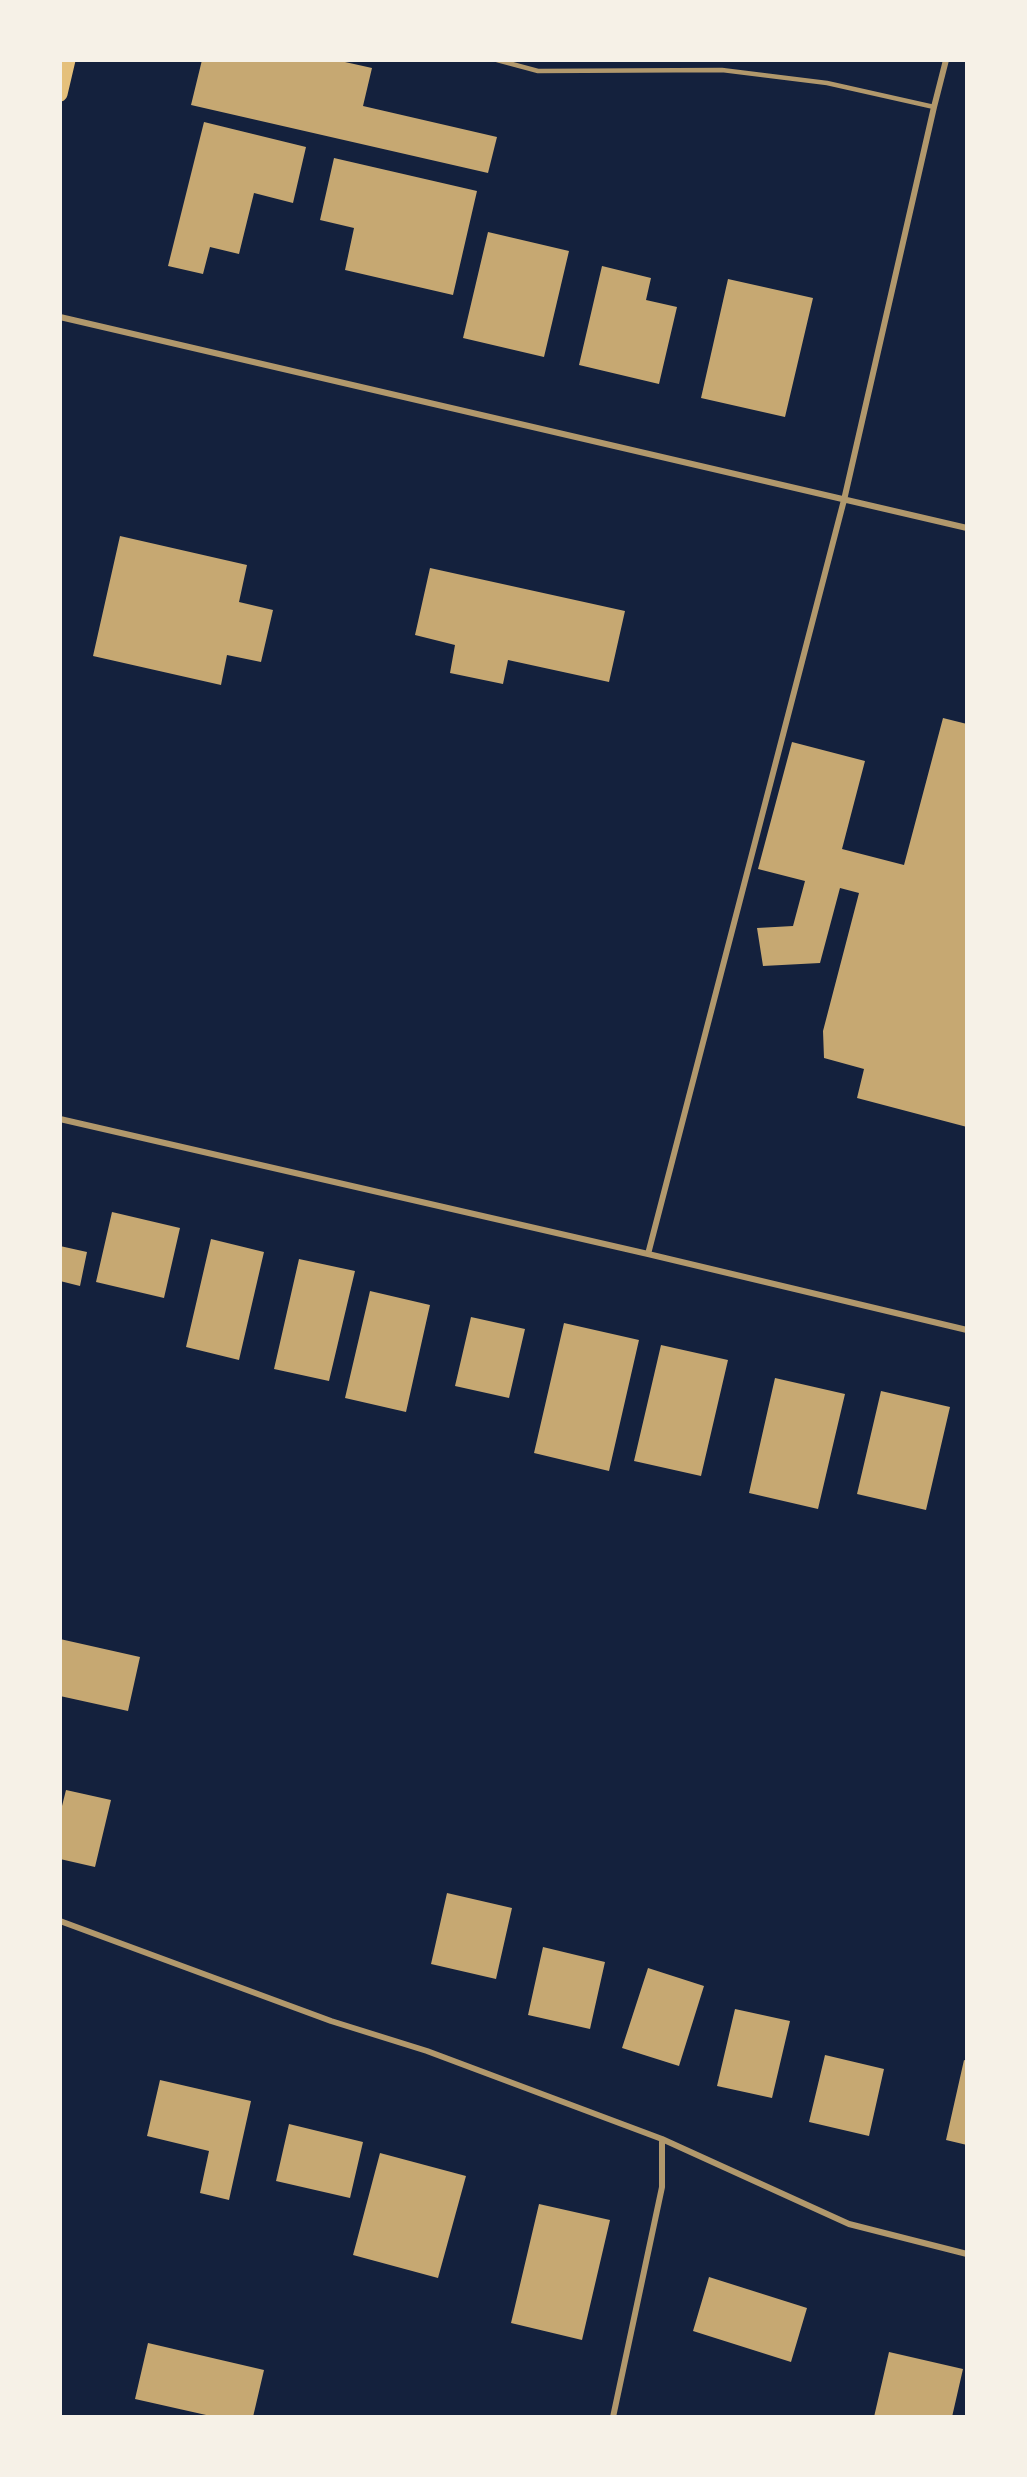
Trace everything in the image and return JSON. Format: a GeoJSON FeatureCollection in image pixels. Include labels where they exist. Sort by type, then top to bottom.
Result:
{"type":"FeatureCollection","features":[{"type":"Feature","properties":{"kind":"main road"},"geometry":{"type":"LineString","coordinates":[[60,94],[68,60]]}},
{"type":"Feature","properties":{"kind":"street"},"geometry":{"type":"LineString","coordinates":[[648,1254],[844,500],[933,107],[946,60]]}},
{"type":"Feature","properties":{"kind":"street"},"geometry":{"type":"LineString","coordinates":[[60,317],[967,528]]}},
{"type":"Feature","properties":{"kind":"street"},"geometry":{"type":"LineString","coordinates":[[60,1119],[967,1330]]}},
{"type":"Feature","properties":{"kind":"street"},"geometry":{"type":"LineString","coordinates":[[60,1920],[331,2020],[427,2051],[662,2139],[849,2224],[967,2254]]}},
{"type":"Feature","properties":{"kind":"street"},"geometry":{"type":"LineString","coordinates":[[614,2417],[662,2187],[662,2139]]}},
{"type":"Feature","properties":{"kind":"lane"},"geometry":{"type":"LineString","coordinates":[[497,60],[538,71],[722,70],[827,83],[933,107]]}},
{"type":"Feature","properties":{"kind":"building"},"geometry":{"type":"Polygon","coordinates":[[[202,60],[336,60],[372,68],[363,106],[497,137],[488,173],[191,105],[202,60]]]}},
{"type":"Feature","properties":{"kind":"building"},"geometry":{"type":"Polygon","coordinates":[[[204,122],[306,147],[293,203],[254,193],[239,254],[210,247],[203,274],[168,266],[204,122]]]}},
{"type":"Feature","properties":{"kind":"building"},"geometry":{"type":"Polygon","coordinates":[[[334,158],[477,191],[453,295],[345,270],[354,228],[320,220],[334,158]]]}},
{"type":"Feature","properties":{"kind":"building"},"geometry":{"type":"Polygon","coordinates":[[[488,232],[569,251],[544,357],[463,338],[488,232]]]}},
{"type":"Feature","properties":{"kind":"building"},"geometry":{"type":"Polygon","coordinates":[[[602,266],[651,278],[646,300],[677,307],[659,384],[579,365],[602,266]]]}},
{"type":"Feature","properties":{"kind":"building"},"geometry":{"type":"Polygon","coordinates":[[[728,279],[813,298],[785,417],[701,398],[728,279]]]}},
{"type":"Feature","properties":{"kind":"building"},"geometry":{"type":"Polygon","coordinates":[[[120,536],[247,565],[239,602],[273,610],[261,662],[227,655],[221,685],[93,656],[120,536]]]}},
{"type":"Feature","properties":{"kind":"building"},"geometry":{"type":"Polygon","coordinates":[[[430,568],[625,611],[609,682],[508,660],[503,684],[450,673],[455,645],[415,635],[430,568]]]}},
{"type":"Feature","properties":{"kind":"building"},"geometry":{"type":"Polygon","coordinates":[[[943,718],[967,724],[967,1127],[857,1098],[864,1069],[824,1058],[823,1031],[859,893],[840,888],[820,963],[763,966],[757,928],[793,926],[805,881],[758,869],[792,742],[865,761],[842,849],[904,865],[943,718]]]}},
{"type":"Feature","properties":{"kind":"building"},"geometry":{"type":"Polygon","coordinates":[[[112,1212],[180,1228],[164,1298],[96,1282],[112,1212]]]}},
{"type":"Feature","properties":{"kind":"building"},"geometry":{"type":"Polygon","coordinates":[[[211,1239],[264,1252],[239,1360],[186,1347],[211,1239]]]}},
{"type":"Feature","properties":{"kind":"building"},"geometry":{"type":"Polygon","coordinates":[[[60,1246],[87,1252],[80,1286],[60,1281],[60,1246]]]}},
{"type":"Feature","properties":{"kind":"building"},"geometry":{"type":"Polygon","coordinates":[[[299,1259],[355,1271],[329,1381],[274,1369],[299,1259]]]}},
{"type":"Feature","properties":{"kind":"building"},"geometry":{"type":"Polygon","coordinates":[[[370,1291],[430,1305],[406,1412],[345,1398],[370,1291]]]}},
{"type":"Feature","properties":{"kind":"building"},"geometry":{"type":"Polygon","coordinates":[[[471,1317],[525,1329],[509,1398],[455,1386],[471,1317]]]}},
{"type":"Feature","properties":{"kind":"building"},"geometry":{"type":"Polygon","coordinates":[[[564,1323],[639,1340],[609,1471],[534,1453],[564,1323]]]}},
{"type":"Feature","properties":{"kind":"building"},"geometry":{"type":"Polygon","coordinates":[[[661,1345],[728,1360],[701,1476],[634,1461],[661,1345]]]}},
{"type":"Feature","properties":{"kind":"building"},"geometry":{"type":"Polygon","coordinates":[[[775,1378],[845,1394],[818,1509],[749,1493],[775,1378]]]}},
{"type":"Feature","properties":{"kind":"building"},"geometry":{"type":"Polygon","coordinates":[[[881,1391],[950,1407],[926,1510],[857,1494],[881,1391]]]}},
{"type":"Feature","properties":{"kind":"building"},"geometry":{"type":"Polygon","coordinates":[[[60,1639],[140,1657],[128,1711],[60,1696],[60,1639]]]}},
{"type":"Feature","properties":{"kind":"building"},"geometry":{"type":"Polygon","coordinates":[[[66,1790],[111,1800],[95,1867],[60,1859],[60,1814],[66,1790]]]}},
{"type":"Feature","properties":{"kind":"building"},"geometry":{"type":"Polygon","coordinates":[[[447,1893],[512,1908],[496,1979],[431,1964],[447,1893]]]}},
{"type":"Feature","properties":{"kind":"building"},"geometry":{"type":"Polygon","coordinates":[[[543,1947],[605,1962],[590,2029],[528,2015],[543,1947]]]}},
{"type":"Feature","properties":{"kind":"building"},"geometry":{"type":"Polygon","coordinates":[[[648,1968],[704,1986],[679,2066],[622,2048],[648,1968]]]}},
{"type":"Feature","properties":{"kind":"building"},"geometry":{"type":"Polygon","coordinates":[[[735,2009],[790,2021],[772,2098],[717,2086],[735,2009]]]}},
{"type":"Feature","properties":{"kind":"building"},"geometry":{"type":"Polygon","coordinates":[[[825,2055],[884,2069],[869,2136],[809,2122],[825,2055]]]}},
{"type":"Feature","properties":{"kind":"building"},"geometry":{"type":"Polygon","coordinates":[[[964,2060],[967,2061],[967,2145],[946,2140],[964,2060]]]}},
{"type":"Feature","properties":{"kind":"building"},"geometry":{"type":"Polygon","coordinates":[[[160,2080],[251,2101],[229,2200],[200,2193],[209,2151],[147,2136],[160,2080]]]}},
{"type":"Feature","properties":{"kind":"building"},"geometry":{"type":"Polygon","coordinates":[[[289,2124],[363,2142],[350,2198],[276,2181],[289,2124]]]}},
{"type":"Feature","properties":{"kind":"building"},"geometry":{"type":"Polygon","coordinates":[[[380,2153],[466,2176],[438,2278],[353,2255],[380,2153]]]}},
{"type":"Feature","properties":{"kind":"building"},"geometry":{"type":"Polygon","coordinates":[[[539,2204],[610,2220],[582,2340],[511,2323],[539,2204]]]}},
{"type":"Feature","properties":{"kind":"building"},"geometry":{"type":"Polygon","coordinates":[[[709,2277],[807,2308],[791,2362],[693,2331],[709,2277]]]}},
{"type":"Feature","properties":{"kind":"building"},"geometry":{"type":"Polygon","coordinates":[[[148,2343],[264,2370],[253,2417],[215,2417],[135,2399],[148,2343]]]}},
{"type":"Feature","properties":{"kind":"building"},"geometry":{"type":"Polygon","coordinates":[[[889,2352],[963,2369],[952,2417],[874,2417],[889,2352]]]}}]}
